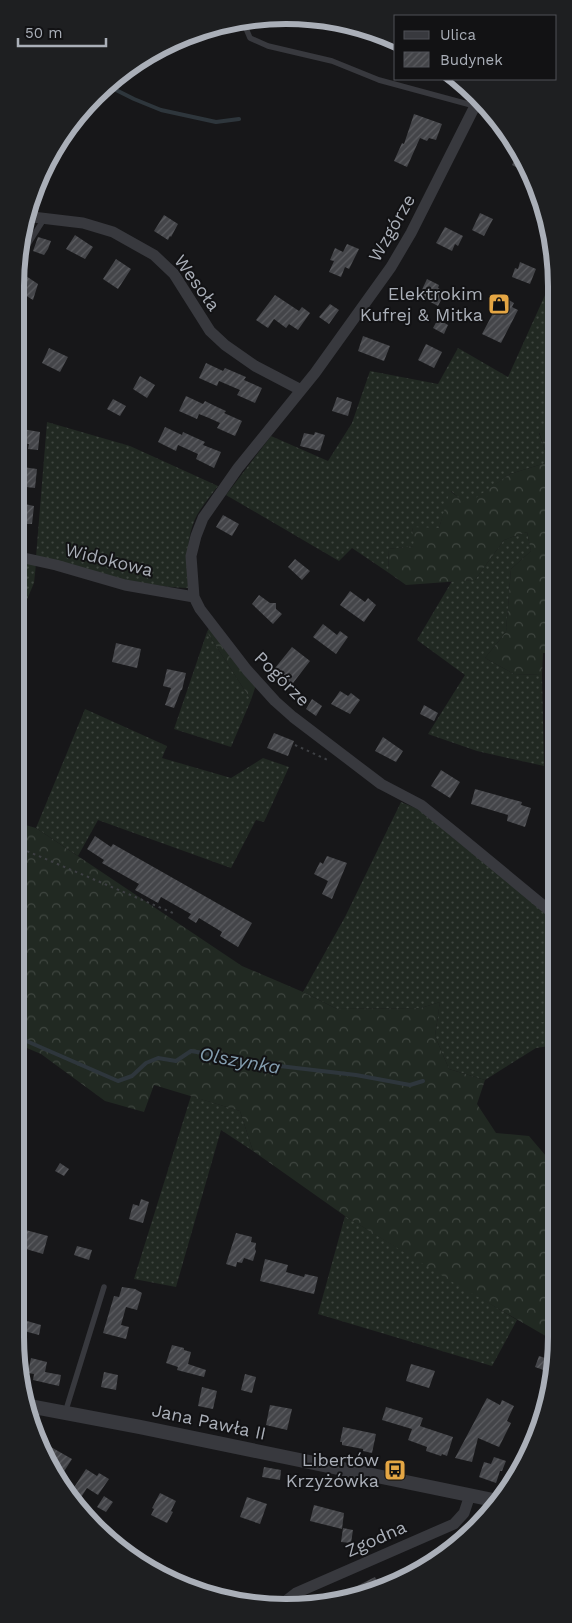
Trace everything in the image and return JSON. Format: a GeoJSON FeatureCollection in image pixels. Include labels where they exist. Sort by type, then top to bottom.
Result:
{"type":"FeatureCollection","features":[{"type":"Feature","properties":{"kind":"street","name":"Wzgórze"},"geometry":{"type":"LineString","coordinates":[[301,390],[324,361],[391,266],[411,233],[474,104]]}},
{"type":"Feature","properties":{"kind":"street","name":"Wesoła"},"geometry":{"type":"LineString","coordinates":[[33,217],[83,223],[113,232],[154,255],[174,274],[210,331],[225,345],[255,366],[301,390]]}},
{"type":"Feature","properties":{"kind":"street","name":"Pogórze"},"geometry":{"type":"LineString","coordinates":[[301,390],[238,468],[203,518],[191,556],[194,597],[200,609],[247,670],[275,701],[293,717],[382,784],[420,805],[548,909]]}},
{"type":"Feature","properties":{"kind":"street","name":"Widokowa"},"geometry":{"type":"LineString","coordinates":[[24,557],[125,584],[194,597]]}},
{"type":"Feature","properties":{"kind":"street","name":"Jana Pawła II"},"geometry":{"type":"LineString","coordinates":[[34,1407],[492,1500]]}},
{"type":"Feature","properties":{"kind":"street","name":"Zgodna"},"geometry":{"type":"LineString","coordinates":[[288,1599],[296,1593],[454,1524],[464,1513],[470,1496]]}},
{"type":"Feature","properties":{"kind":"lane"},"geometry":{"type":"LineString","coordinates":[[245,27],[250,38],[268,46],[332,61],[379,80],[470,100]]}},
{"type":"Feature","properties":{"kind":"lane"},"geometry":{"type":"LineString","coordinates":[[27,246],[44,219]]}},
{"type":"Feature","properties":{"kind":"lane"},"geometry":{"type":"LineString","coordinates":[[65,1413],[104,1287]]}},
{"type":"Feature","properties":{"kind":"path"},"geometry":{"type":"LineString","coordinates":[[295,745],[334,763]]}},
{"type":"Feature","properties":{"kind":"path"},"geometry":{"type":"LineString","coordinates":[[24,850],[81,872],[173,913]]}},
{"type":"Feature","properties":{"kind":"green space"},"geometry":{"type":"Polygon","coordinates":[[[548,288],[548,428],[539,433],[548,462],[510,474],[467,505],[451,491],[439,528],[412,528],[415,546],[388,549],[389,573],[352,548],[339,561],[226,495],[271,436],[328,461],[352,423],[370,371],[438,384],[458,348],[508,377],[548,288]]]}},
{"type":"Feature","properties":{"kind":"green space"},"geometry":{"type":"Polygon","coordinates":[[[47,422],[130,446],[218,486],[204,504],[193,524],[188,551],[188,588],[130,581],[36,557],[47,422]]]}},
{"type":"Feature","properties":{"kind":"green space"},"geometry":{"type":"Polygon","coordinates":[[[548,428],[548,459],[539,432],[548,428]]]}},
{"type":"Feature","properties":{"kind":"green space"},"geometry":{"type":"Polygon","coordinates":[[[548,462],[548,653],[543,653],[542,675],[514,674],[485,658],[506,632],[511,569],[531,551],[527,532],[504,540],[475,580],[406,585],[389,573],[388,549],[414,546],[412,527],[439,528],[450,491],[467,504],[510,474],[548,462]]]}},
{"type":"Feature","properties":{"kind":"green space"},"geometry":{"type":"Polygon","coordinates":[[[527,532],[531,551],[511,569],[506,632],[485,658],[514,674],[542,675],[544,766],[477,751],[428,734],[465,675],[417,640],[452,581],[475,580],[504,540],[527,532]]]}},
{"type":"Feature","properties":{"kind":"green space"},"geometry":{"type":"Polygon","coordinates":[[[24,562],[36,564],[34,583],[24,606],[24,562]]]}},
{"type":"Feature","properties":{"kind":"green space"},"geometry":{"type":"Polygon","coordinates":[[[210,626],[256,685],[251,700],[207,632],[210,626]]]}},
{"type":"Feature","properties":{"kind":"green space"},"geometry":{"type":"Polygon","coordinates":[[[207,632],[251,700],[231,747],[174,729],[207,632]]]}},
{"type":"Feature","properties":{"kind":"green space"},"geometry":{"type":"Polygon","coordinates":[[[85,709],[167,746],[162,758],[231,778],[263,758],[289,767],[264,822],[256,820],[231,868],[98,820],[78,856],[36,828],[85,709]]]}},
{"type":"Feature","properties":{"kind":"green space"},"geometry":{"type":"Polygon","coordinates":[[[401,802],[418,809],[548,915],[548,998],[542,1021],[548,1021],[548,1046],[536,1048],[485,1080],[449,1069],[435,1036],[440,1002],[421,1008],[337,1009],[303,992],[345,917],[401,802]]]}},
{"type":"Feature","properties":{"kind":"green space"},"geometry":{"type":"Polygon","coordinates":[[[24,825],[36,828],[242,966],[337,1009],[421,1008],[440,1002],[435,1036],[449,1069],[485,1080],[477,1104],[496,1133],[529,1136],[548,1161],[548,1337],[459,1286],[345,1216],[253,1151],[240,1111],[154,1085],[144,1112],[105,1101],[41,1054],[24,1047],[24,825]]]}},
{"type":"Feature","properties":{"kind":"green space"},"geometry":{"type":"Polygon","coordinates":[[[548,997],[548,1022],[541,1022],[548,997]]]}},
{"type":"Feature","properties":{"kind":"green space"},"geometry":{"type":"Polygon","coordinates":[[[191,1096],[240,1111],[253,1151],[221,1130],[176,1287],[134,1279],[191,1096]]]}},
{"type":"Feature","properties":{"kind":"green space"},"geometry":{"type":"Polygon","coordinates":[[[345,1216],[517,1320],[492,1366],[318,1314],[345,1216]]]}},
{"type":"Feature","properties":{"kind":"building"},"geometry":{"type":"Polygon","coordinates":[[[414,114],[442,124],[436,140],[429,138],[427,141],[420,138],[407,167],[394,161],[402,143],[404,144],[414,114]]]}},
{"type":"Feature","properties":{"kind":"building"},"geometry":{"type":"Polygon","coordinates":[[[515,159],[521,169],[512,165],[515,159]]]}},
{"type":"Feature","properties":{"kind":"building"},"geometry":{"type":"Polygon","coordinates":[[[480,213],[493,219],[484,236],[472,230],[480,213]]]}},
{"type":"Feature","properties":{"kind":"building"},"geometry":{"type":"Polygon","coordinates":[[[164,215],[178,224],[168,240],[154,231],[164,215]]]}},
{"type":"Feature","properties":{"kind":"building"},"geometry":{"type":"Polygon","coordinates":[[[445,227],[463,236],[458,246],[455,244],[452,251],[436,243],[445,227]]]}},
{"type":"Feature","properties":{"kind":"building"},"geometry":{"type":"Polygon","coordinates":[[[75,235],[93,247],[85,259],[66,249],[75,235]]]}},
{"type":"Feature","properties":{"kind":"building"},"geometry":{"type":"Polygon","coordinates":[[[38,237],[51,241],[44,255],[33,251],[38,237]]]}},
{"type":"Feature","properties":{"kind":"building"},"geometry":{"type":"Polygon","coordinates":[[[347,244],[359,249],[349,269],[345,267],[341,277],[329,272],[334,261],[330,260],[335,248],[343,252],[347,244]]]}},
{"type":"Feature","properties":{"kind":"building"},"geometry":{"type":"Polygon","coordinates":[[[116,259],[131,269],[118,289],[103,279],[116,259]]]}},
{"type":"Feature","properties":{"kind":"building"},"geometry":{"type":"Polygon","coordinates":[[[520,262],[536,269],[530,284],[512,277],[515,268],[518,269],[520,262]]]}},
{"type":"Feature","properties":{"kind":"building"},"geometry":{"type":"Polygon","coordinates":[[[26,276],[38,284],[33,300],[24,294],[24,279],[26,276]]]}},
{"type":"Feature","properties":{"kind":"building"},"geometry":{"type":"Polygon","coordinates":[[[427,279],[439,285],[438,288],[445,292],[438,306],[419,296],[427,279]]]}},
{"type":"Feature","properties":{"kind":"building"},"geometry":{"type":"Polygon","coordinates":[[[275,295],[299,311],[302,307],[310,313],[298,330],[289,324],[286,328],[274,319],[268,328],[256,320],[275,295]]]}},
{"type":"Feature","properties":{"kind":"building"},"geometry":{"type":"Polygon","coordinates":[[[502,296],[514,303],[512,307],[518,310],[501,343],[482,334],[502,296]]]}},
{"type":"Feature","properties":{"kind":"building"},"geometry":{"type":"Polygon","coordinates":[[[330,304],[339,310],[329,324],[319,317],[330,304]]]}},
{"type":"Feature","properties":{"kind":"building"},"geometry":{"type":"Polygon","coordinates":[[[438,319],[448,325],[444,334],[433,328],[438,319]]]}},
{"type":"Feature","properties":{"kind":"building"},"geometry":{"type":"Polygon","coordinates":[[[363,336],[390,346],[384,361],[358,351],[363,336]]]}},
{"type":"Feature","properties":{"kind":"building"},"geometry":{"type":"Polygon","coordinates":[[[426,344],[442,352],[434,368],[418,360],[426,344]]]}},
{"type":"Feature","properties":{"kind":"building"},"geometry":{"type":"Polygon","coordinates":[[[49,348],[68,357],[60,372],[42,363],[49,348]]]}},
{"type":"Feature","properties":{"kind":"building"},"geometry":{"type":"Polygon","coordinates":[[[206,363],[223,371],[225,368],[246,377],[244,380],[262,388],[255,403],[237,395],[240,390],[219,381],[217,386],[199,378],[206,363]]]}},
{"type":"Feature","properties":{"kind":"building"},"geometry":{"type":"Polygon","coordinates":[[[140,376],[155,385],[147,398],[133,389],[140,376]]]}},
{"type":"Feature","properties":{"kind":"building"},"geometry":{"type":"Polygon","coordinates":[[[186,396],[203,404],[205,401],[226,411],[224,413],[242,421],[235,436],[217,428],[220,423],[209,418],[199,414],[197,419],[179,411],[186,396]]]}},
{"type":"Feature","properties":{"kind":"building"},"geometry":{"type":"Polygon","coordinates":[[[337,397],[352,402],[348,416],[332,411],[337,397]]]}},
{"type":"Feature","properties":{"kind":"building"},"geometry":{"type":"Polygon","coordinates":[[[113,399],[126,406],[120,416],[107,409],[113,399]]]}},
{"type":"Feature","properties":{"kind":"building"},"geometry":{"type":"Polygon","coordinates":[[[165,427],[182,435],[183,432],[205,442],[203,445],[221,452],[214,468],[196,459],[198,454],[178,445],[176,451],[158,442],[165,427]]]}},
{"type":"Feature","properties":{"kind":"building"},"geometry":{"type":"Polygon","coordinates":[[[24,429],[40,432],[38,450],[28,449],[29,444],[24,443],[24,429]]]}},
{"type":"Feature","properties":{"kind":"building"},"geometry":{"type":"Polygon","coordinates":[[[315,432],[325,435],[320,451],[300,446],[304,433],[314,435],[315,432]]]}},
{"type":"Feature","properties":{"kind":"building"},"geometry":{"type":"Polygon","coordinates":[[[24,467],[37,469],[35,488],[26,487],[26,480],[24,480],[24,467]]]}},
{"type":"Feature","properties":{"kind":"building"},"geometry":{"type":"Polygon","coordinates":[[[24,504],[34,506],[32,524],[24,524],[24,504]]]}},
{"type":"Feature","properties":{"kind":"building"},"geometry":{"type":"Polygon","coordinates":[[[223,515],[239,524],[232,536],[216,527],[223,515]]]}},
{"type":"Feature","properties":{"kind":"building"},"geometry":{"type":"Polygon","coordinates":[[[295,559],[310,571],[302,580],[288,567],[295,559]]]}},
{"type":"Feature","properties":{"kind":"building"},"geometry":{"type":"Polygon","coordinates":[[[350,591],[365,602],[368,598],[376,605],[364,622],[340,605],[350,591]]]}},
{"type":"Feature","properties":{"kind":"building"},"geometry":{"type":"Polygon","coordinates":[[[259,595],[270,603],[276,603],[276,609],[282,614],[273,624],[252,604],[259,595]]]}},
{"type":"Feature","properties":{"kind":"building"},"geometry":{"type":"Polygon","coordinates":[[[323,624],[337,635],[340,631],[348,637],[336,654],[313,637],[323,624]]]}},
{"type":"Feature","properties":{"kind":"building"},"geometry":{"type":"Polygon","coordinates":[[[116,643],[141,649],[137,668],[112,662],[116,643]]]}},
{"type":"Feature","properties":{"kind":"building"},"geometry":{"type":"Polygon","coordinates":[[[292,647],[310,661],[290,687],[271,673],[292,647]]]}},
{"type":"Feature","properties":{"kind":"building"},"geometry":{"type":"Polygon","coordinates":[[[167,669],[186,673],[182,690],[174,708],[165,705],[171,688],[163,686],[167,669]]]}},
{"type":"Feature","properties":{"kind":"building"},"geometry":{"type":"Polygon","coordinates":[[[340,691],[348,696],[351,693],[360,700],[350,714],[331,704],[340,691]]]}},
{"type":"Feature","properties":{"kind":"building"},"geometry":{"type":"Polygon","coordinates":[[[312,699],[322,706],[316,716],[306,709],[312,699]]]}},
{"type":"Feature","properties":{"kind":"building"},"geometry":{"type":"Polygon","coordinates":[[[424,705],[438,713],[434,721],[420,714],[424,705]]]}},
{"type":"Feature","properties":{"kind":"building"},"geometry":{"type":"Polygon","coordinates":[[[274,733],[294,741],[288,756],[267,748],[274,733]]]}},
{"type":"Feature","properties":{"kind":"building"},"geometry":{"type":"Polygon","coordinates":[[[383,737],[403,751],[396,762],[375,751],[383,737]]]}},
{"type":"Feature","properties":{"kind":"building"},"geometry":{"type":"Polygon","coordinates":[[[441,770],[460,782],[450,798],[431,786],[441,770]]]}},
{"type":"Feature","properties":{"kind":"building"},"geometry":{"type":"Polygon","coordinates":[[[475,789],[522,802],[521,805],[531,808],[525,827],[507,821],[508,815],[471,804],[475,789]]]}},
{"type":"Feature","properties":{"kind":"building"},"geometry":{"type":"Polygon","coordinates":[[[95,836],[111,847],[113,844],[252,923],[238,947],[220,936],[222,932],[199,918],[196,923],[188,918],[191,914],[161,897],[158,903],[135,890],[139,884],[102,863],[104,860],[87,849],[95,836]]]}},
{"type":"Feature","properties":{"kind":"building"},"geometry":{"type":"Polygon","coordinates":[[[327,856],[347,863],[332,899],[322,894],[328,881],[314,874],[320,862],[323,864],[327,856]]]}},
{"type":"Feature","properties":{"kind":"building"},"geometry":{"type":"Polygon","coordinates":[[[60,1163],[69,1169],[64,1176],[55,1171],[60,1163]]]}},
{"type":"Feature","properties":{"kind":"building"},"geometry":{"type":"Polygon","coordinates":[[[141,1199],[149,1202],[143,1223],[129,1219],[133,1204],[139,1206],[141,1199]]]}},
{"type":"Feature","properties":{"kind":"building"},"geometry":{"type":"Polygon","coordinates":[[[24,1230],[48,1236],[43,1254],[24,1248],[24,1230]]]}},
{"type":"Feature","properties":{"kind":"building"},"geometry":{"type":"Polygon","coordinates":[[[236,1233],[252,1237],[251,1242],[256,1243],[256,1251],[253,1261],[244,1258],[242,1263],[237,1262],[236,1267],[226,1264],[236,1233]]]}},
{"type":"Feature","properties":{"kind":"building"},"geometry":{"type":"Polygon","coordinates":[[[77,1246],[92,1250],[89,1260],[74,1255],[77,1246]]]}},
{"type":"Feature","properties":{"kind":"building"},"geometry":{"type":"Polygon","coordinates":[[[265,1259],[288,1265],[286,1272],[304,1277],[305,1274],[318,1277],[314,1294],[260,1281],[265,1259]]]}},
{"type":"Feature","properties":{"kind":"building"},"geometry":{"type":"Polygon","coordinates":[[[122,1287],[135,1289],[142,1293],[137,1310],[126,1307],[121,1325],[129,1327],[126,1339],[103,1333],[114,1296],[119,1297],[122,1287]]]}},
{"type":"Feature","properties":{"kind":"building"},"geometry":{"type":"Polygon","coordinates":[[[27,1321],[41,1325],[39,1335],[24,1331],[27,1321]]]}},
{"type":"Feature","properties":{"kind":"building"},"geometry":{"type":"Polygon","coordinates":[[[172,1345],[191,1352],[188,1364],[206,1370],[204,1377],[177,1370],[178,1367],[166,1363],[172,1345]]]}},
{"type":"Feature","properties":{"kind":"building"},"geometry":{"type":"Polygon","coordinates":[[[539,1356],[547,1359],[546,1371],[535,1367],[539,1356]]]}},
{"type":"Feature","properties":{"kind":"building"},"geometry":{"type":"Polygon","coordinates":[[[31,1358],[47,1362],[45,1372],[61,1375],[59,1386],[33,1380],[34,1374],[28,1373],[31,1358]]]}},
{"type":"Feature","properties":{"kind":"building"},"geometry":{"type":"Polygon","coordinates":[[[411,1364],[435,1371],[429,1388],[406,1381],[411,1364]]]}},
{"type":"Feature","properties":{"kind":"building"},"geometry":{"type":"Polygon","coordinates":[[[104,1372],[118,1375],[116,1390],[101,1387],[104,1372]]]}},
{"type":"Feature","properties":{"kind":"building"},"geometry":{"type":"Polygon","coordinates":[[[245,1374],[256,1377],[252,1393],[241,1390],[245,1374]]]}},
{"type":"Feature","properties":{"kind":"building"},"geometry":{"type":"Polygon","coordinates":[[[202,1387],[217,1391],[213,1409],[198,1406],[202,1387]]]}},
{"type":"Feature","properties":{"kind":"building"},"geometry":{"type":"Polygon","coordinates":[[[487,1398],[500,1405],[502,1400],[514,1406],[507,1421],[511,1423],[499,1447],[478,1438],[472,1462],[455,1458],[487,1398]]]}},
{"type":"Feature","properties":{"kind":"building"},"geometry":{"type":"Polygon","coordinates":[[[270,1405],[292,1409],[287,1430],[266,1425],[270,1405]]]}},
{"type":"Feature","properties":{"kind":"building"},"geometry":{"type":"Polygon","coordinates":[[[386,1407],[423,1418],[420,1426],[453,1437],[447,1456],[426,1451],[427,1447],[408,1440],[412,1429],[382,1420],[386,1407]]]}},
{"type":"Feature","properties":{"kind":"building"},"geometry":{"type":"Polygon","coordinates":[[[343,1427],[376,1434],[372,1453],[363,1451],[363,1449],[342,1445],[342,1442],[340,1442],[343,1427]]]}},
{"type":"Feature","properties":{"kind":"building"},"geometry":{"type":"Polygon","coordinates":[[[48,1445],[72,1459],[63,1473],[59,1468],[48,1445]]]}},
{"type":"Feature","properties":{"kind":"building"},"geometry":{"type":"Polygon","coordinates":[[[494,1457],[506,1461],[496,1483],[479,1477],[484,1462],[491,1464],[494,1457]]]}},
{"type":"Feature","properties":{"kind":"building"},"geometry":{"type":"Polygon","coordinates":[[[264,1467],[281,1470],[280,1480],[262,1477],[264,1467]]]}},
{"type":"Feature","properties":{"kind":"building"},"geometry":{"type":"Polygon","coordinates":[[[86,1469],[97,1476],[99,1473],[109,1479],[98,1495],[87,1488],[80,1499],[73,1489],[86,1469]]]}},
{"type":"Feature","properties":{"kind":"building"},"geometry":{"type":"Polygon","coordinates":[[[160,1493],[176,1501],[167,1523],[151,1515],[154,1509],[152,1508],[160,1493]]]}},
{"type":"Feature","properties":{"kind":"building"},"geometry":{"type":"Polygon","coordinates":[[[104,1496],[113,1502],[106,1512],[97,1507],[104,1496]]]}},
{"type":"Feature","properties":{"kind":"building"},"geometry":{"type":"Polygon","coordinates":[[[247,1497],[267,1504],[260,1524],[240,1517],[247,1497]]]}},
{"type":"Feature","properties":{"kind":"building"},"geometry":{"type":"Polygon","coordinates":[[[314,1505],[344,1513],[342,1529],[310,1521],[314,1505]]]}},
{"type":"Feature","properties":{"kind":"building"},"geometry":{"type":"Polygon","coordinates":[[[343,1528],[353,1530],[351,1543],[341,1542],[343,1528]]]}},
{"type":"Feature","properties":{"kind":"building"},"geometry":{"type":"Polygon","coordinates":[[[375,1577],[377,1582],[356,1589],[355,1587],[375,1577]]]}},
{"type":"Feature","properties":{"kind":"waterway"},"geometry":{"type":"LineString","coordinates":[[113,89],[161,110],[216,122],[239,119]]}},
{"type":"Feature","properties":{"kind":"waterway","name":"Olszynka"},"geometry":{"type":"LineString","coordinates":[[24,1040],[118,1081],[132,1076],[146,1063],[158,1058],[176,1061],[191,1051],[245,1062],[356,1075],[410,1085],[423,1081]]}},
{"type":"Feature","properties":{"kind":"place","name":"Elektrokim Kufrej & Mitka"},"geometry":{"type":"Point","coordinates":[499,304]}},
{"type":"Feature","properties":{"kind":"place","name":"Libertów Krzyżówka"},"geometry":{"type":"Point","coordinates":[395,1470]}}]}
